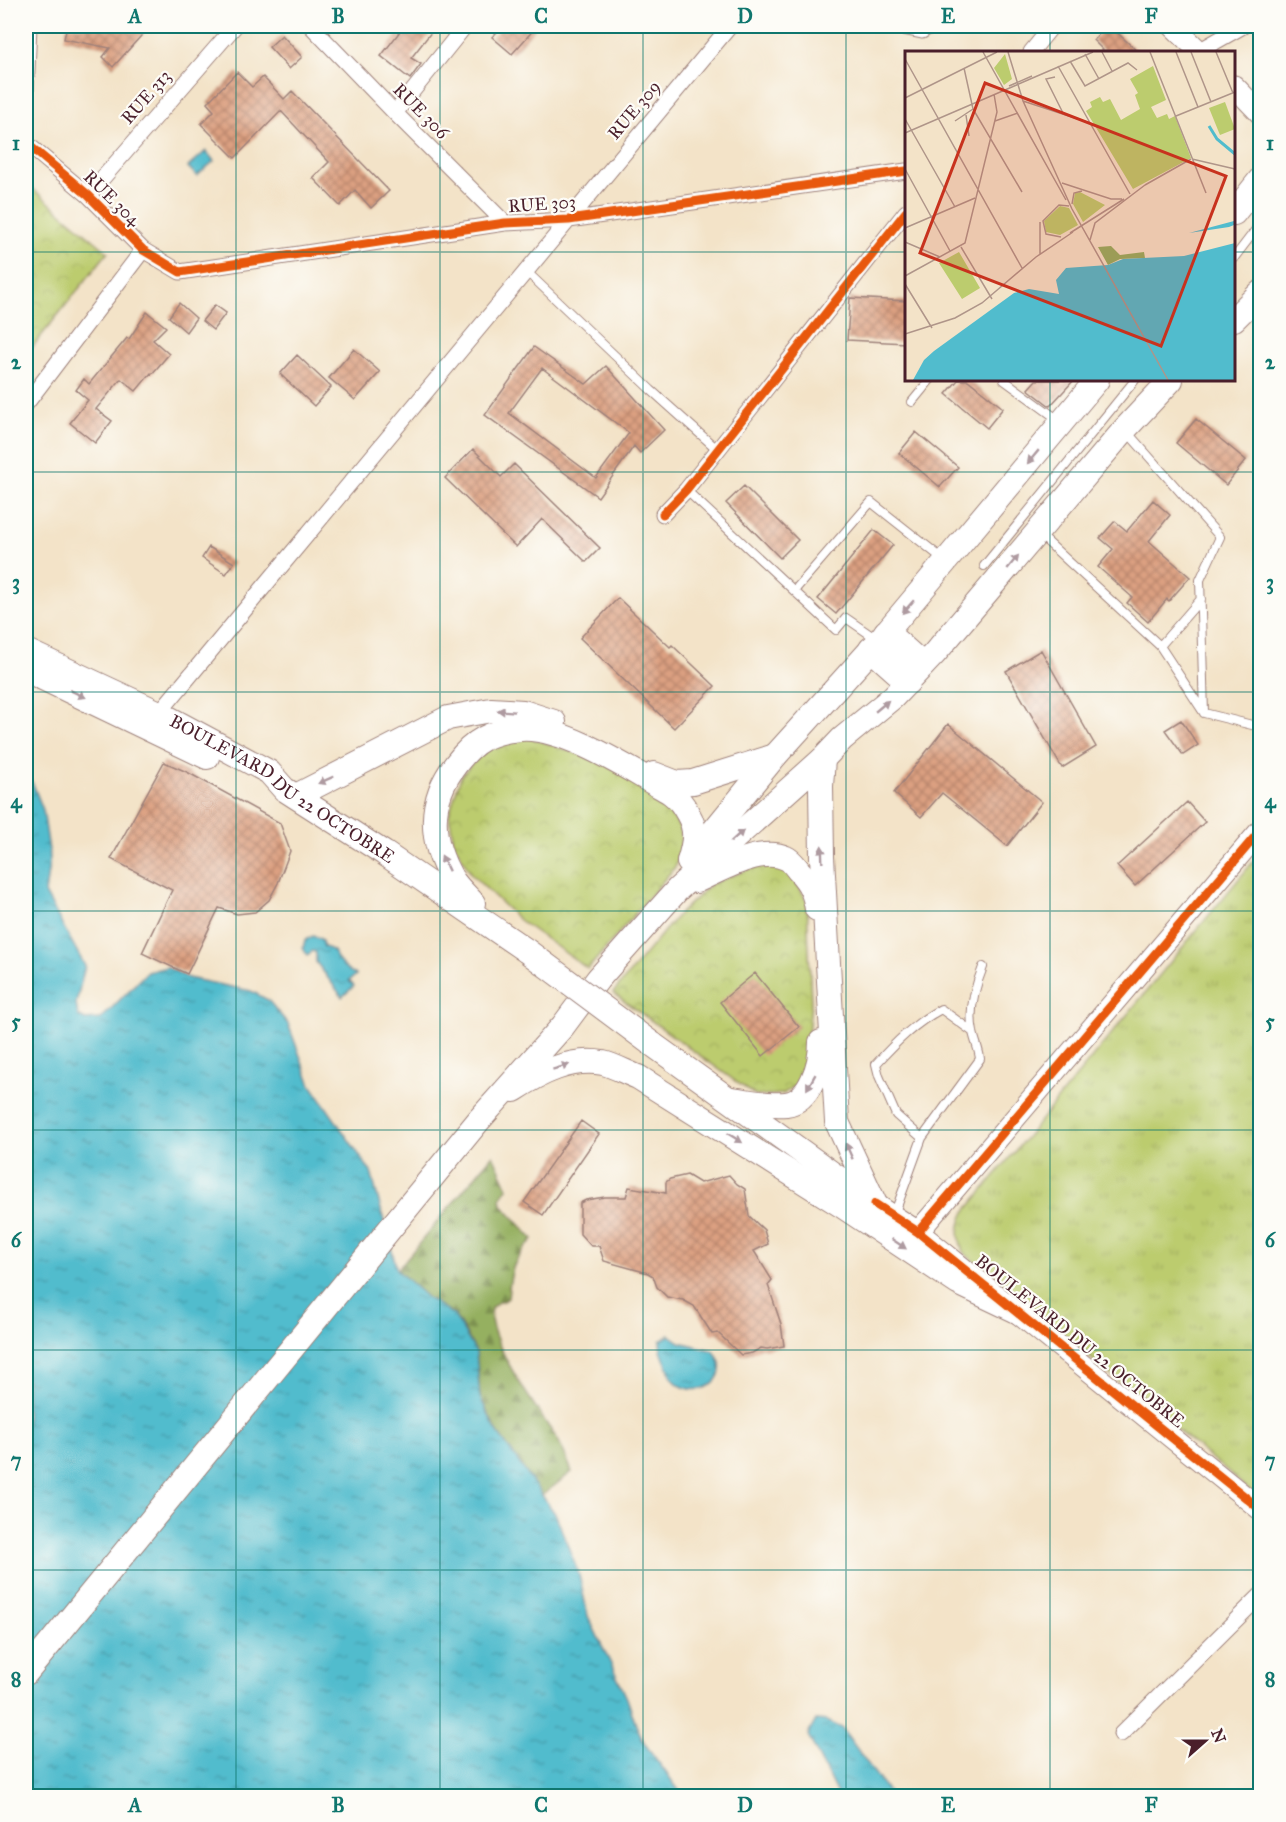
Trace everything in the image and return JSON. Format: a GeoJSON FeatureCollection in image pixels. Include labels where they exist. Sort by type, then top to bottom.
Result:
{"type":"FeatureCollection","features":[{"type":"Feature","properties":{"kind":"main road"},"geometry":{"type":"LineString","coordinates":[[1235,211],[1260,180]]}},
{"type":"Feature","properties":{"kind":"main road"},"geometry":{"type":"LineString","coordinates":[[1235,317],[1260,293]]}},
{"type":"Feature","properties":{"kind":"main road"},"geometry":{"type":"LineString","coordinates":[[689,861],[775,756],[878,641],[1096,381]]}},
{"type":"Feature","properties":{"kind":"main road"},"geometry":{"type":"LineString","coordinates":[[26,1673],[486,1113],[563,1026],[598,979],[678,889],[823,759],[842,739],[893,697],[916,673],[1125,429],[1170,381]]}},
{"type":"Feature","properties":{"kind":"main road"},"geometry":{"type":"LineString","coordinates":[[878,641],[916,673]]}},
{"type":"Feature","properties":{"kind":"main road","name":"BOULEVARD DU 22 OCTOBRE"},"geometry":{"type":"LineString","coordinates":[[26,651],[159,712],[269,772],[290,792],[527,951],[652,1044],[884,1210]]}},
{"type":"Feature","properties":{"kind":"main road"},"geometry":{"type":"LineString","coordinates":[[26,669],[262,784],[290,792],[448,718],[491,710],[523,712],[565,726],[613,749],[654,775],[677,783],[710,778],[775,756]]}},
{"type":"Feature","properties":{"kind":"main road"},"geometry":{"type":"LineString","coordinates":[[527,951],[474,904],[453,880],[441,856],[435,830],[436,802],[444,779],[464,753],[486,735],[523,728],[556,734],[608,756],[670,792],[689,815],[696,836],[678,889]]}},
{"type":"Feature","properties":{"kind":"main road"},"geometry":{"type":"LineString","coordinates":[[823,759],[822,857],[837,1122],[884,1210]]}},
{"type":"Feature","properties":{"kind":"main road"},"geometry":{"type":"LineString","coordinates":[[678,889],[746,859],[761,855],[775,855],[788,858],[808,881],[815,896],[819,922],[821,980],[821,1049],[816,1074],[805,1093],[789,1104],[730,1099]]}},
{"type":"Feature","properties":{"kind":"main road"},"geometry":{"type":"LineString","coordinates":[[486,1113],[515,1089],[558,1067],[583,1061],[604,1064],[621,1070],[638,1077],[841,1205],[958,1283],[1019,1312]]}},
{"type":"Feature","properties":{"kind":"street"},"geometry":{"type":"LineString","coordinates":[[26,92],[29,26]]}},
{"type":"Feature","properties":{"kind":"street","name":"RUE 313"},"geometry":{"type":"LineString","coordinates":[[88,195],[235,26]]}},
{"type":"Feature","properties":{"kind":"street","name":"RUE 306"},"geometry":{"type":"LineString","coordinates":[[311,26],[505,223]]}},
{"type":"Feature","properties":{"kind":"street"},"geometry":{"type":"LineString","coordinates":[[395,113],[465,26]]}},
{"type":"Feature","properties":{"kind":"street","name":"RUE 309"},"geometry":{"type":"LineString","coordinates":[[159,712],[730,26]]}},
{"type":"Feature","properties":{"kind":"street"},"geometry":{"type":"LineString","coordinates":[[898,26],[922,31],[929,26]]}},
{"type":"Feature","properties":{"kind":"street"},"geometry":{"type":"LineString","coordinates":[[1032,51],[1052,26]]}},
{"type":"Feature","properties":{"kind":"street"},"geometry":{"type":"LineString","coordinates":[[1173,26],[1199,51]]}},
{"type":"Feature","properties":{"kind":"street"},"geometry":{"type":"LineString","coordinates":[[1202,51],[1243,26]]}},
{"type":"Feature","properties":{"kind":"street"},"geometry":{"type":"LineString","coordinates":[[1235,88],[1260,113]]}},
{"type":"Feature","properties":{"kind":"street","name":"RUE 304"},"geometry":{"type":"LineString","coordinates":[[26,142],[88,195],[143,250],[180,272]]}},
{"type":"Feature","properties":{"kind":"street","name":"RUE 303"},"geometry":{"type":"LineString","coordinates":[[180,272],[505,223],[569,220],[905,171]]}},
{"type":"Feature","properties":{"kind":"street"},"geometry":{"type":"LineString","coordinates":[[663,514],[686,490],[905,213]]}},
{"type":"Feature","properties":{"kind":"street"},"geometry":{"type":"LineString","coordinates":[[26,404],[143,250]]}},
{"type":"Feature","properties":{"kind":"street"},"geometry":{"type":"LineString","coordinates":[[918,1232],[1260,831]]}},
{"type":"Feature","properties":{"kind":"street","name":"BOULEVARD DU 22 OCTOBRE"},"geometry":{"type":"LineString","coordinates":[[884,1210],[918,1232],[1019,1312],[1260,1509]]}},
{"type":"Feature","properties":{"kind":"street"},"geometry":{"type":"LineString","coordinates":[[1121,1734],[1260,1596]]}},
{"type":"Feature","properties":{"kind":"lane"},"geometry":{"type":"LineString","coordinates":[[1235,255],[1260,224]]}},
{"type":"Feature","properties":{"kind":"lane"},"geometry":{"type":"LineString","coordinates":[[526,271],[651,390],[718,450]]}},
{"type":"Feature","properties":{"kind":"lane"},"geometry":{"type":"LineString","coordinates":[[912,402],[929,381]]}},
{"type":"Feature","properties":{"kind":"lane"},"geometry":{"type":"LineString","coordinates":[[1005,381],[1062,422]]}},
{"type":"Feature","properties":{"kind":"lane"},"geometry":{"type":"LineString","coordinates":[[984,566],[1134,381]]}},
{"type":"Feature","properties":{"kind":"lane"},"geometry":{"type":"LineString","coordinates":[[1125,429],[1220,537],[1200,580],[1204,713]]}},
{"type":"Feature","properties":{"kind":"lane"},"geometry":{"type":"LineString","coordinates":[[686,490],[836,630],[846,618],[878,641]]}},
{"type":"Feature","properties":{"kind":"lane"},"geometry":{"type":"LineString","coordinates":[[794,591],[871,502],[946,561]]}},
{"type":"Feature","properties":{"kind":"lane"},"geometry":{"type":"LineString","coordinates":[[1037,532],[1160,646],[1204,713],[1260,727]]}},
{"type":"Feature","properties":{"kind":"lane"},"geometry":{"type":"LineString","coordinates":[[1160,646],[1201,599]]}},
{"type":"Feature","properties":{"kind":"lane"},"geometry":{"type":"LineString","coordinates":[[884,1210],[922,1138],[980,1059],[973,1032],[971,1006],[983,967]]}},
{"type":"Feature","properties":{"kind":"lane"},"geometry":{"type":"LineString","coordinates":[[922,1138],[896,1115],[876,1064],[907,1031],[941,1009],[973,1032]]}},
{"type":"Feature","properties":{"kind":"green space"},"geometry":{"type":"Polygon","coordinates":[[[26,183],[108,252],[26,355],[26,183]]]}},
{"type":"Feature","properties":{"kind":"green space"},"geometry":{"type":"Polygon","coordinates":[[[526,736],[604,763],[664,800],[681,831],[681,850],[675,867],[588,969],[519,920],[471,874],[454,843],[449,814],[461,776],[488,745],[526,736]]]}},
{"type":"Feature","properties":{"kind":"green space"},"geometry":{"type":"Polygon","coordinates":[[[1260,853],[1260,1499],[963,1252],[959,1232],[965,1212],[1260,853]]]}},
{"type":"Feature","properties":{"kind":"green space"},"geometry":{"type":"Polygon","coordinates":[[[767,862],[787,866],[807,901],[811,1003],[806,1058],[797,1084],[783,1094],[756,1096],[613,993],[675,918],[711,884],[767,862]]]}},
{"type":"Feature","properties":{"kind":"green space"},"geometry":{"type":"Polygon","coordinates":[[[493,1155],[508,1188],[501,1198],[502,1205],[533,1239],[514,1265],[508,1298],[499,1301],[491,1308],[491,1322],[505,1357],[559,1442],[572,1472],[541,1496],[496,1430],[480,1397],[476,1352],[465,1332],[454,1315],[429,1299],[397,1270],[493,1155]]]}},
{"type":"Feature","properties":{"kind":"water"},"geometry":{"type":"Polygon","coordinates":[[[206,151],[214,161],[197,176],[188,167],[206,151]]]}},
{"type":"Feature","properties":{"kind":"water"},"geometry":{"type":"Polygon","coordinates":[[[26,774],[33,784],[43,810],[50,857],[45,893],[85,966],[76,1003],[78,1016],[85,1020],[101,1019],[147,972],[167,967],[188,978],[251,991],[268,1000],[288,1024],[311,1085],[371,1172],[397,1270],[429,1299],[454,1315],[476,1352],[480,1397],[496,1430],[556,1515],[579,1575],[588,1616],[627,1698],[636,1725],[645,1744],[683,1796],[26,1796],[26,774]]]}},
{"type":"Feature","properties":{"kind":"water"},"geometry":{"type":"Polygon","coordinates":[[[313,936],[321,939],[324,947],[331,950],[342,965],[356,975],[349,981],[354,986],[342,997],[316,962],[316,953],[313,951],[307,955],[303,948],[305,940],[313,936]]]}},
{"type":"Feature","properties":{"kind":"water"},"geometry":{"type":"Polygon","coordinates":[[[670,1335],[680,1342],[714,1351],[720,1363],[720,1372],[711,1385],[688,1389],[680,1386],[673,1379],[660,1345],[660,1341],[670,1335]]]}},
{"type":"Feature","properties":{"kind":"water"},"geometry":{"type":"Polygon","coordinates":[[[816,1720],[827,1721],[842,1728],[891,1796],[838,1796],[808,1735],[816,1720]]]}},
{"type":"Feature","properties":{"kind":"building"},"geometry":{"type":"Polygon","coordinates":[[[67,26],[150,26],[113,67],[103,57],[110,48],[64,39],[67,26]]]}},
{"type":"Feature","properties":{"kind":"building"},"geometry":{"type":"Polygon","coordinates":[[[404,26],[436,26],[411,58],[421,64],[410,79],[381,56],[404,26]]]}},
{"type":"Feature","properties":{"kind":"building"},"geometry":{"type":"Polygon","coordinates":[[[503,26],[537,26],[512,54],[492,37],[503,26]]]}},
{"type":"Feature","properties":{"kind":"building"},"geometry":{"type":"Polygon","coordinates":[[[1107,26],[1110,26],[1137,51],[1104,51],[1093,40],[1107,26]]]}},
{"type":"Feature","properties":{"kind":"building"},"geometry":{"type":"Polygon","coordinates":[[[282,35],[302,57],[289,69],[269,47],[282,35]]]}},
{"type":"Feature","properties":{"kind":"building"},"geometry":{"type":"Polygon","coordinates":[[[237,72],[252,87],[263,77],[284,99],[292,91],[389,191],[371,208],[355,190],[340,206],[313,178],[329,162],[281,111],[235,158],[201,124],[214,111],[207,103],[237,72]]]}},
{"type":"Feature","properties":{"kind":"building"},"geometry":{"type":"Polygon","coordinates":[[[850,298],[905,301],[905,343],[847,340],[850,298]]]}},
{"type":"Feature","properties":{"kind":"building"},"geometry":{"type":"Polygon","coordinates":[[[179,303],[196,318],[186,332],[169,317],[179,303]]]}},
{"type":"Feature","properties":{"kind":"building"},"geometry":{"type":"Polygon","coordinates":[[[215,305],[226,313],[213,330],[202,321],[215,305]]]}},
{"type":"Feature","properties":{"kind":"building"},"geometry":{"type":"Polygon","coordinates":[[[147,312],[166,327],[153,340],[169,354],[136,391],[121,379],[96,409],[112,421],[95,443],[70,423],[88,400],[76,390],[84,379],[89,384],[127,338],[129,339],[147,312]]]}},
{"type":"Feature","properties":{"kind":"building"},"geometry":{"type":"Polygon","coordinates":[[[534,347],[586,384],[606,366],[664,430],[640,453],[634,446],[598,497],[485,415],[534,347]],[[542,368],[509,413],[596,478],[629,433],[542,368]]]}},
{"type":"Feature","properties":{"kind":"building"},"geometry":{"type":"Polygon","coordinates":[[[354,349],[380,372],[355,400],[329,378],[354,349]]]}},
{"type":"Feature","properties":{"kind":"building"},"geometry":{"type":"Polygon","coordinates":[[[297,355],[331,387],[314,406],[280,374],[297,355]]]}},
{"type":"Feature","properties":{"kind":"building"},"geometry":{"type":"Polygon","coordinates":[[[957,381],[969,381],[1003,408],[987,428],[946,394],[957,381]]]}},
{"type":"Feature","properties":{"kind":"building"},"geometry":{"type":"Polygon","coordinates":[[[1035,381],[1073,381],[1050,406],[1028,389],[1035,381]]]}},
{"type":"Feature","properties":{"kind":"building"},"geometry":{"type":"Polygon","coordinates":[[[1196,419],[1246,460],[1226,485],[1176,443],[1196,419]]]}},
{"type":"Feature","properties":{"kind":"building"},"geometry":{"type":"Polygon","coordinates":[[[916,432],[958,467],[940,487],[899,453],[916,432]]]}},
{"type":"Feature","properties":{"kind":"building"},"geometry":{"type":"Polygon","coordinates":[[[473,449],[501,477],[514,464],[600,548],[586,562],[542,519],[516,547],[445,478],[473,449]]]}},
{"type":"Feature","properties":{"kind":"building"},"geometry":{"type":"Polygon","coordinates":[[[744,486],[798,540],[780,558],[726,503],[744,486]]]}},
{"type":"Feature","properties":{"kind":"building"},"geometry":{"type":"Polygon","coordinates":[[[1153,500],[1170,515],[1149,541],[1190,577],[1169,601],[1167,599],[1148,622],[1127,603],[1132,597],[1098,567],[1113,549],[1100,538],[1115,521],[1127,531],[1153,500]]]}},
{"type":"Feature","properties":{"kind":"building"},"geometry":{"type":"Polygon","coordinates":[[[874,530],[893,545],[836,614],[818,599],[874,530]]]}},
{"type":"Feature","properties":{"kind":"building"},"geometry":{"type":"Polygon","coordinates":[[[209,547],[234,563],[226,574],[202,558],[209,547]]]}},
{"type":"Feature","properties":{"kind":"building"},"geometry":{"type":"Polygon","coordinates":[[[618,598],[715,686],[674,728],[580,638],[618,598]]]}},
{"type":"Feature","properties":{"kind":"building"},"geometry":{"type":"Polygon","coordinates":[[[1041,650],[1096,747],[1062,768],[1006,671],[1041,650]]]}},
{"type":"Feature","properties":{"kind":"building"},"geometry":{"type":"Polygon","coordinates":[[[1181,720],[1198,745],[1183,755],[1165,730],[1181,720]]]}},
{"type":"Feature","properties":{"kind":"building"},"geometry":{"type":"Polygon","coordinates":[[[948,724],[1042,802],[1007,846],[942,793],[921,817],[894,793],[948,724]]]}},
{"type":"Feature","properties":{"kind":"building"},"geometry":{"type":"Polygon","coordinates":[[[164,762],[187,772],[280,823],[290,851],[269,900],[255,912],[237,914],[219,908],[187,974],[142,953],[172,890],[111,859],[164,762]]]}},
{"type":"Feature","properties":{"kind":"building"},"geometry":{"type":"Polygon","coordinates":[[[1187,802],[1205,822],[1135,886],[1117,866],[1187,802]]]}},
{"type":"Feature","properties":{"kind":"building"},"geometry":{"type":"Polygon","coordinates":[[[755,973],[799,1027],[763,1056],[720,1002],[755,973]]]}},
{"type":"Feature","properties":{"kind":"building"},"geometry":{"type":"Polygon","coordinates":[[[581,1121],[599,1134],[543,1215],[524,1202],[581,1121]]]}},
{"type":"Feature","properties":{"kind":"building"},"geometry":{"type":"Polygon","coordinates":[[[687,1175],[700,1183],[729,1175],[745,1189],[749,1216],[764,1230],[768,1244],[754,1251],[772,1280],[768,1285],[781,1324],[784,1346],[761,1348],[741,1355],[718,1333],[712,1334],[694,1306],[683,1300],[667,1297],[657,1287],[653,1276],[648,1273],[604,1261],[599,1246],[591,1246],[580,1234],[580,1203],[605,1197],[626,1197],[629,1187],[666,1193],[666,1182],[687,1175]]]}},
{"type":"Feature","properties":{"kind":"cycle path"},"geometry":{"type":"LineString","coordinates":[[26,143],[88,195],[143,250],[180,272],[505,223],[569,220],[905,171]]}},
{"type":"Feature","properties":{"kind":"cycle path"},"geometry":{"type":"LineString","coordinates":[[663,514],[686,490],[905,213]]}},
{"type":"Feature","properties":{"kind":"cycle path"},"geometry":{"type":"LineString","coordinates":[[918,1232],[1260,831]]}},
{"type":"Feature","properties":{"kind":"cycle path"},"geometry":{"type":"LineString","coordinates":[[875,1204],[918,1232],[1260,1509]]}}]}
